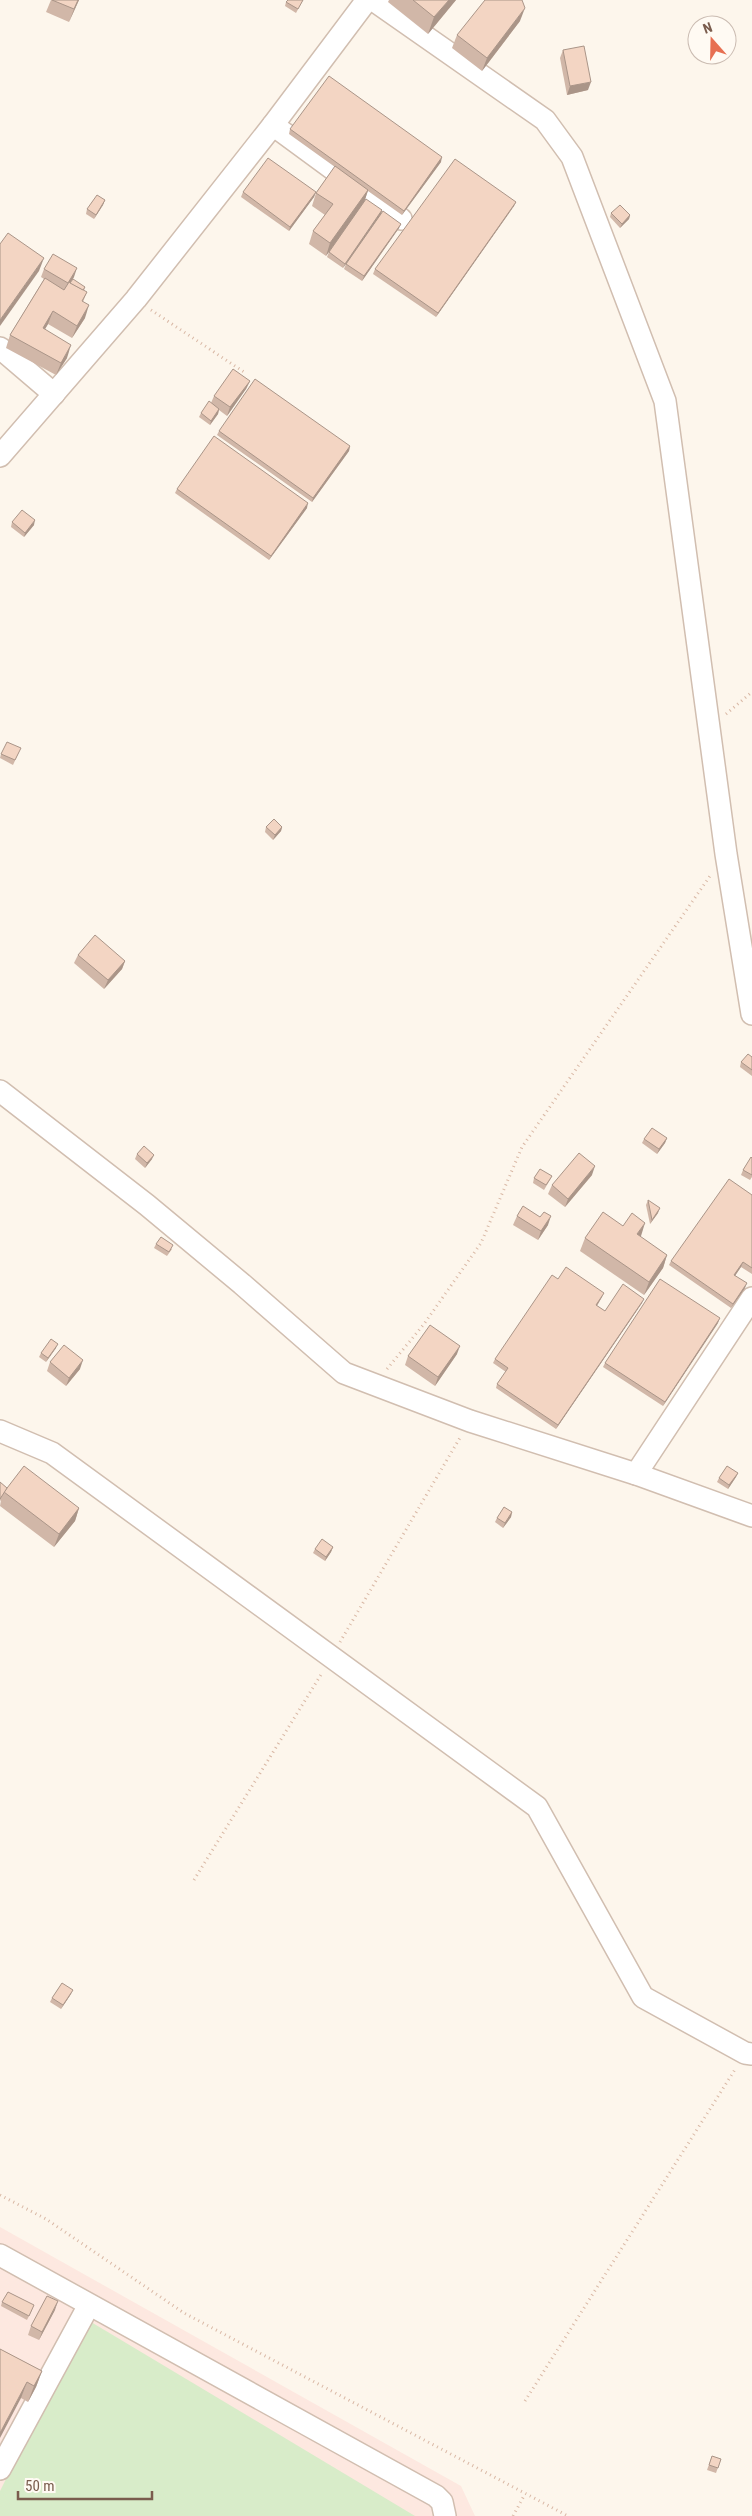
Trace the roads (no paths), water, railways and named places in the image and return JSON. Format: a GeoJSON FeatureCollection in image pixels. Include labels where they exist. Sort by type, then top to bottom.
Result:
{"type":"FeatureCollection","features":[{"type":"Feature","properties":{"kind":"street"},"geometry":{"type":"LineString","coordinates":[[0,456],[136,299],[273,125],[367,0]]}},
{"type":"Feature","properties":{"kind":"street"},"geometry":{"type":"LineString","coordinates":[[373,0],[545,120],[572,157],[665,402],[726,854],[752,1014]]}},
{"type":"Feature","properties":{"kind":"street"},"geometry":{"type":"LineString","coordinates":[[273,125],[400,219]]}},
{"type":"Feature","properties":{"kind":"street"},"geometry":{"type":"LineString","coordinates":[[0,348],[54,394]]}},
{"type":"Feature","properties":{"kind":"street"},"geometry":{"type":"LineString","coordinates":[[0,1092],[147,1205],[242,1284],[344,1374],[470,1421],[636,1474],[752,1516]]}},
{"type":"Feature","properties":{"kind":"street"},"geometry":{"type":"LineString","coordinates":[[636,1474],[752,1298]]}},
{"type":"Feature","properties":{"kind":"street"},"geometry":{"type":"LineString","coordinates":[[0,1431],[52,1453],[537,1807],[643,1997],[749,2054]]}},
{"type":"Feature","properties":{"kind":"street"},"geometry":{"type":"LineString","coordinates":[[0,2255],[436,2496],[442,2502],[445,2516]]}},
{"type":"Feature","properties":{"kind":"street"},"geometry":{"type":"LineString","coordinates":[[0,2468],[89,2305]]}}]}
